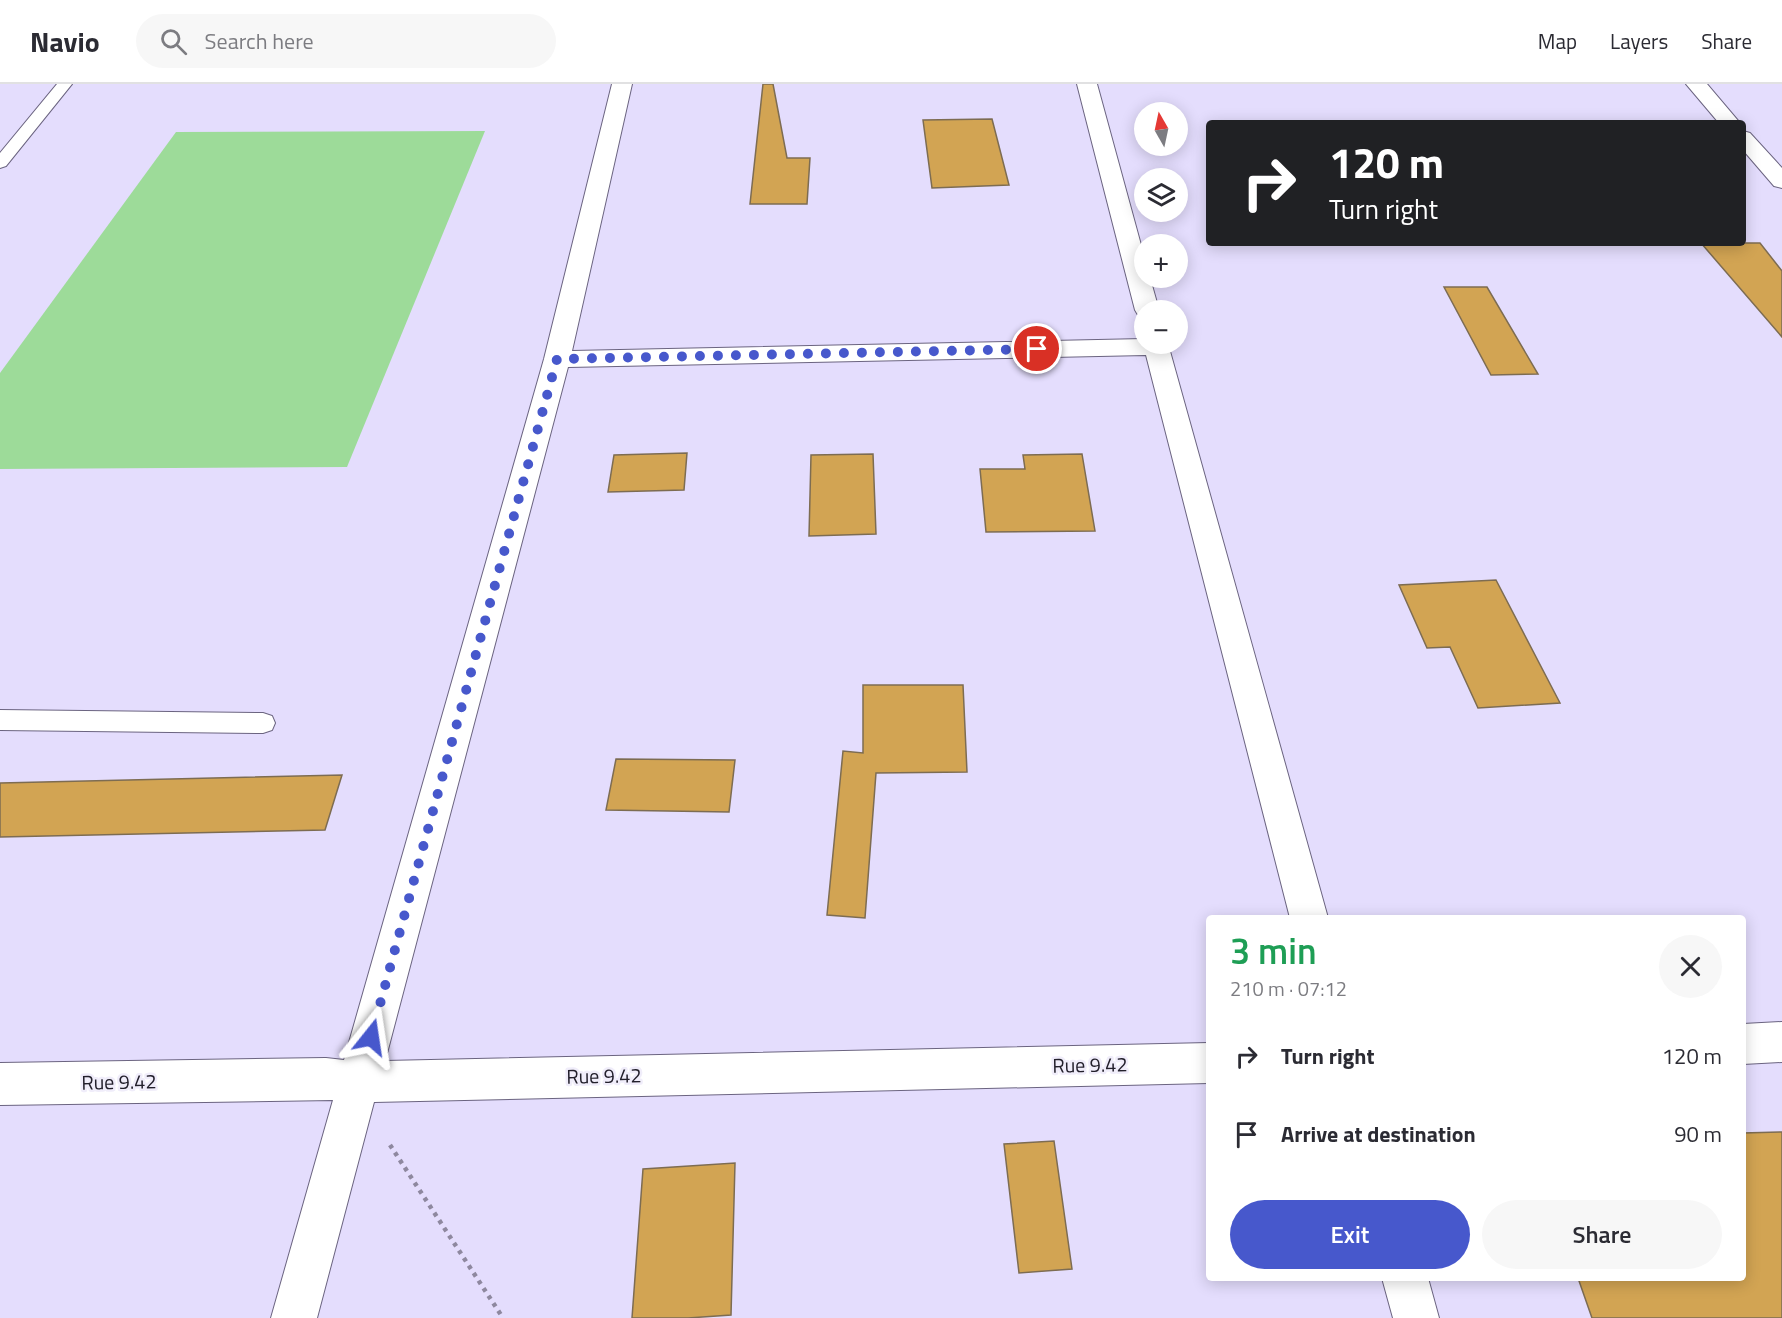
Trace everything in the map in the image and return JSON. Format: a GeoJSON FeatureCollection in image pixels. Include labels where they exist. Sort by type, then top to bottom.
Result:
{"type":"FeatureCollection","features":[{"type":"Feature","properties":{"kind":"street"},"geometry":{"type":"LineString","coordinates":[[294,1318],[557,359],[622,84]]}},
{"type":"Feature","properties":{"kind":"street"},"geometry":{"type":"LineString","coordinates":[[1087,84],[1144,300]]}},
{"type":"Feature","properties":{"kind":"street"},"geometry":{"type":"LineString","coordinates":[[1696,84],[1727,120]]}},
{"type":"Feature","properties":{"kind":"street"},"geometry":{"type":"LineString","coordinates":[[1746,140],[1782,181]]}},
{"type":"Feature","properties":{"kind":"street"},"geometry":{"type":"LineString","coordinates":[[557,359],[1134,346]]}},
{"type":"Feature","properties":{"kind":"street"},"geometry":{"type":"LineString","coordinates":[[1158,354],[1308,915]]}},
{"type":"Feature","properties":{"kind":"street"},"geometry":{"type":"LineString","coordinates":[[1746,1044],[1782,1042]]}},
{"type":"Feature","properties":{"kind":"street","name":"Rue 9.42"},"geometry":{"type":"LineString","coordinates":[[0,1084],[326,1079],[357,1087],[1206,1063]]}},
{"type":"Feature","properties":{"kind":"street"},"geometry":{"type":"LineString","coordinates":[[1406,1281],[1416,1318]]}},
{"type":"Feature","properties":{"kind":"lane"},"geometry":{"type":"LineString","coordinates":[[0,163],[65,84]]}},
{"type":"Feature","properties":{"kind":"lane"},"geometry":{"type":"LineString","coordinates":[[0,720],[263,723]]}},
{"type":"Feature","properties":{"kind":"path"},"geometry":{"type":"LineString","coordinates":[[357,1087],[502,1318]]}},
{"type":"Feature","properties":{"kind":"green space"},"geometry":{"type":"Polygon","coordinates":[[[485,131],[347,467],[0,469],[0,373],[176,132],[485,131]]]}},
{"type":"Feature","properties":{"kind":"building"},"geometry":{"type":"Polygon","coordinates":[[[763,84],[773,84],[787,158],[810,158],[807,204],[750,204],[763,84]]]}},
{"type":"Feature","properties":{"kind":"building"},"geometry":{"type":"Polygon","coordinates":[[[992,119],[1009,185],[932,188],[923,120],[992,119]]]}},
{"type":"Feature","properties":{"kind":"building"},"geometry":{"type":"Polygon","coordinates":[[[1746,243],[1760,243],[1782,271],[1782,337],[1704,246],[1746,246],[1746,243]]]}},
{"type":"Feature","properties":{"kind":"building"},"geometry":{"type":"Polygon","coordinates":[[[1444,287],[1487,287],[1538,374],[1491,375],[1444,287]]]}},
{"type":"Feature","properties":{"kind":"building"},"geometry":{"type":"Polygon","coordinates":[[[687,453],[684,490],[608,492],[614,455],[687,453]]]}},
{"type":"Feature","properties":{"kind":"building"},"geometry":{"type":"Polygon","coordinates":[[[873,454],[876,534],[809,536],[811,455],[873,454]]]}},
{"type":"Feature","properties":{"kind":"building"},"geometry":{"type":"Polygon","coordinates":[[[1082,454],[1095,531],[986,532],[980,469],[1025,469],[1023,455],[1082,454]]]}},
{"type":"Feature","properties":{"kind":"building"},"geometry":{"type":"Polygon","coordinates":[[[1496,580],[1560,703],[1478,708],[1450,647],[1427,648],[1399,585],[1496,580]]]}},
{"type":"Feature","properties":{"kind":"building"},"geometry":{"type":"Polygon","coordinates":[[[863,685],[963,685],[967,772],[876,773],[865,918],[827,915],[843,751],[863,753],[863,685]]]}},
{"type":"Feature","properties":{"kind":"building"},"geometry":{"type":"Polygon","coordinates":[[[616,759],[735,760],[729,812],[606,810],[616,759]]]}},
{"type":"Feature","properties":{"kind":"building"},"geometry":{"type":"Polygon","coordinates":[[[342,775],[325,830],[0,837],[0,783],[342,775]]]}},
{"type":"Feature","properties":{"kind":"building"},"geometry":{"type":"Polygon","coordinates":[[[1782,1132],[1782,1318],[1592,1318],[1579,1281],[1746,1281],[1746,1133],[1782,1132]]]}},
{"type":"Feature","properties":{"kind":"building"},"geometry":{"type":"Polygon","coordinates":[[[1054,1141],[1072,1269],[1019,1273],[1004,1144],[1054,1141]]]}},
{"type":"Feature","properties":{"kind":"building"},"geometry":{"type":"Polygon","coordinates":[[[735,1163],[731,1315],[632,1318],[643,1169],[735,1163]]]}},
{"type":"Feature","properties":{"kind":"route"},"geometry":{"type":"LineString","coordinates":[[371,1037],[557,359],[1037,349]]}}]}
